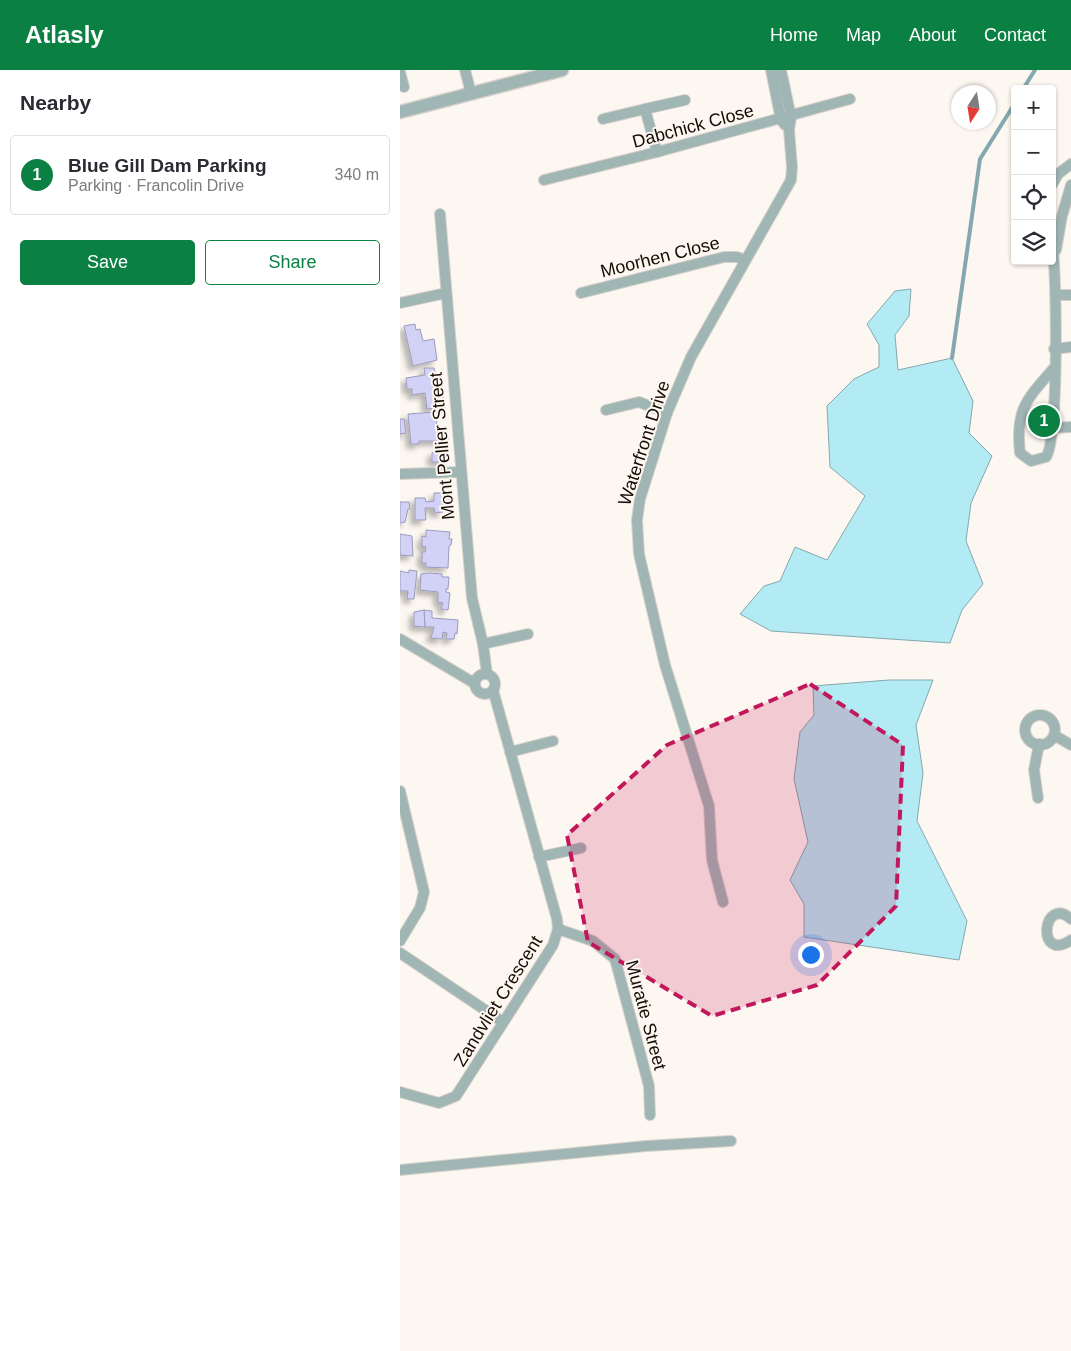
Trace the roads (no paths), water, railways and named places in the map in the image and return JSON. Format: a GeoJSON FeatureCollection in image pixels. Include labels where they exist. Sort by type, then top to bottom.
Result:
{"type":"FeatureCollection","features":[{"type":"Feature","properties":{"kind":"street"},"geometry":{"type":"LineString","coordinates":[[465,70],[471,93]]}},
{"type":"Feature","properties":{"kind":"street"},"geometry":{"type":"LineString","coordinates":[[400,112],[562,70]]}},
{"type":"Feature","properties":{"kind":"street","name":"Waterfront Drive"},"geometry":{"type":"LineString","coordinates":[[771,70],[786,118]]}},
{"type":"Feature","properties":{"kind":"street","name":"Waterfront Drive"},"geometry":{"type":"LineString","coordinates":[[723,902],[711,853],[710,806],[665,665],[637,542],[640,499],[667,412],[691,356],[791,180],[792,161],[781,70]]}},
{"type":"Feature","properties":{"kind":"street"},"geometry":{"type":"LineString","coordinates":[[400,72],[404,88]]}},
{"type":"Feature","properties":{"kind":"street","name":"Dabchick Close"},"geometry":{"type":"LineString","coordinates":[[544,180],[786,118],[850,99]]}},
{"type":"Feature","properties":{"kind":"street"},"geometry":{"type":"LineString","coordinates":[[603,119],[685,100]]}},
{"type":"Feature","properties":{"kind":"street"},"geometry":{"type":"LineString","coordinates":[[646,110],[657,152]]}},
{"type":"Feature","properties":{"kind":"street"},"geometry":{"type":"LineString","coordinates":[[1056,178],[1071,164]]}},
{"type":"Feature","properties":{"kind":"street"},"geometry":{"type":"LineString","coordinates":[[1056,253],[1062,216],[1071,185]]}},
{"type":"Feature","properties":{"kind":"street","name":"Mont Pellier Street"},"geometry":{"type":"LineString","coordinates":[[440,214],[472,598],[483,644],[487,674]]}},
{"type":"Feature","properties":{"kind":"street","name":"Moorhen Close"},"geometry":{"type":"LineString","coordinates":[[581,293],[724,257],[737,257],[745,260]]}},
{"type":"Feature","properties":{"kind":"street"},"geometry":{"type":"LineString","coordinates":[[1054,368],[1029,396],[1021,410],[1019,442],[1022,456],[1031,461],[1046,458],[1050,449],[1054,368],[1055,265]]}},
{"type":"Feature","properties":{"kind":"street"},"geometry":{"type":"LineString","coordinates":[[400,303],[446,293]]}},
{"type":"Feature","properties":{"kind":"street"},"geometry":{"type":"LineString","coordinates":[[1056,295],[1071,294]]}},
{"type":"Feature","properties":{"kind":"street"},"geometry":{"type":"LineString","coordinates":[[1054,349],[1071,347]]}},
{"type":"Feature","properties":{"kind":"street"},"geometry":{"type":"LineString","coordinates":[[606,410],[640,402],[667,412]]}},
{"type":"Feature","properties":{"kind":"street"},"geometry":{"type":"LineString","coordinates":[[1051,428],[1071,427]]}},
{"type":"Feature","properties":{"kind":"street"},"geometry":{"type":"LineString","coordinates":[[400,474],[460,472]]}},
{"type":"Feature","properties":{"kind":"street"},"geometry":{"type":"LineString","coordinates":[[483,644],[528,634]]}},
{"type":"Feature","properties":{"kind":"street"},"geometry":{"type":"LineString","coordinates":[[400,639],[474,683],[481,694],[493,690],[495,681],[487,674],[479,675],[474,683]]}},
{"type":"Feature","properties":{"kind":"street","name":"Zandvliet Crescent"},"geometry":{"type":"LineString","coordinates":[[400,1092],[430,1102],[439,1103],[452,1100],[461,1090],[502,1022],[553,945],[558,929],[540,857],[493,690]]}},
{"type":"Feature","properties":{"kind":"street"},"geometry":{"type":"LineString","coordinates":[[1035,716],[1048,718],[1055,729],[1054,735],[1050,740],[1038,744],[1028,738],[1025,731],[1026,725],[1035,716]]}},
{"type":"Feature","properties":{"kind":"street"},"geometry":{"type":"LineString","coordinates":[[1054,735],[1071,745]]}},
{"type":"Feature","properties":{"kind":"street"},"geometry":{"type":"LineString","coordinates":[[510,752],[553,741]]}},
{"type":"Feature","properties":{"kind":"street"},"geometry":{"type":"LineString","coordinates":[[1038,744],[1034,770],[1038,798]]}},
{"type":"Feature","properties":{"kind":"street"},"geometry":{"type":"LineString","coordinates":[[400,792],[424,892],[420,908],[400,941]]}},
{"type":"Feature","properties":{"kind":"street"},"geometry":{"type":"LineString","coordinates":[[540,857],[581,848]]}},
{"type":"Feature","properties":{"kind":"street"},"geometry":{"type":"LineString","coordinates":[[1071,919],[1062,915],[1055,916],[1050,919],[1046,932],[1053,943],[1059,945],[1071,940]]}},
{"type":"Feature","properties":{"kind":"street","name":"Muratie Street"},"geometry":{"type":"LineString","coordinates":[[558,929],[593,942],[615,959],[649,1086],[650,1115]]}},
{"type":"Feature","properties":{"kind":"street"},"geometry":{"type":"LineString","coordinates":[[400,953],[502,1022]]}},
{"type":"Feature","properties":{"kind":"street"},"geometry":{"type":"LineString","coordinates":[[400,1170],[646,1146],[731,1141]]}},
{"type":"Feature","properties":{"kind":"water"},"geometry":{"type":"Polygon","coordinates":[[[911,289],[909,316],[895,335],[898,370],[952,358],[973,401],[969,433],[992,456],[971,503],[966,541],[983,584],[962,610],[950,643],[771,631],[740,614],[764,586],[780,581],[795,547],[827,560],[865,496],[830,467],[827,406],[854,379],[879,367],[879,345],[867,324],[895,291],[911,289]]]}},
{"type":"Feature","properties":{"kind":"water"},"geometry":{"type":"Polygon","coordinates":[[[889,680],[933,680],[916,725],[923,773],[917,821],[967,921],[959,960],[804,937],[804,904],[790,880],[808,842],[794,779],[800,732],[814,715],[813,686],[889,680]]]}},
{"type":"Feature","properties":{"kind":"waterway"},"geometry":{"type":"LineString","coordinates":[[1026,85],[1035,70]]}},
{"type":"Feature","properties":{"kind":"waterway"},"geometry":{"type":"LineString","coordinates":[[952,358],[980,159],[1011,109]]}},
{"type":"Feature","properties":{"kind":"place","name":"Blue Gill Dam Parking"},"geometry":{"type":"Point","coordinates":[1044,421]}}]}
